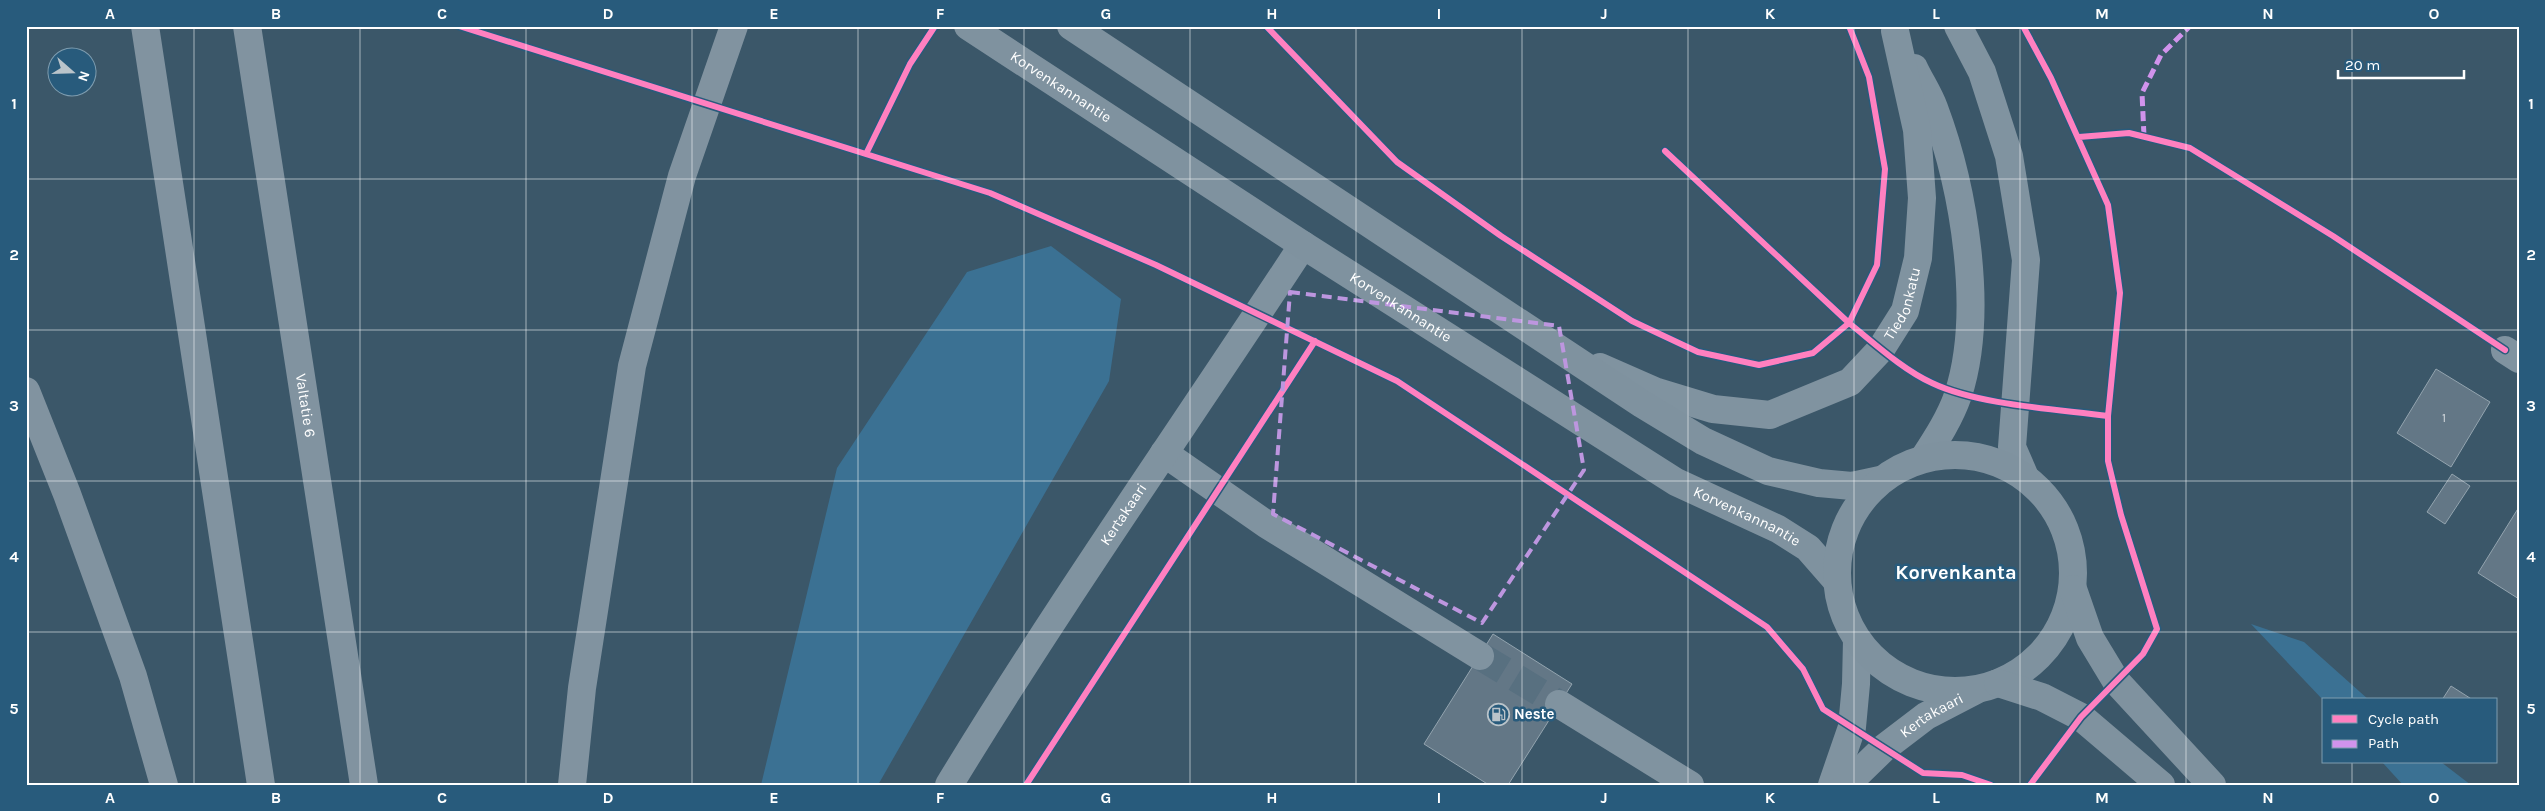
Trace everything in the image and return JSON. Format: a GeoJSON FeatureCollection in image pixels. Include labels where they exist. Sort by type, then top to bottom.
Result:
{"type":"FeatureCollection","features":[{"type":"Feature","properties":{"kind":"highway"},"geometry":{"type":"LineString","coordinates":[[145,26],[261,785]]}},
{"type":"Feature","properties":{"kind":"highway","name":"Valtatie 6"},"geometry":{"type":"LineString","coordinates":[[247,26],[364,785]]}},
{"type":"Feature","properties":{"kind":"highway"},"geometry":{"type":"LineString","coordinates":[[572,785],[582,688],[632,366],[682,176],[734,26]]}},
{"type":"Feature","properties":{"kind":"highway"},"geometry":{"type":"LineString","coordinates":[[26,391],[71,503],[133,676],[164,785]]}},
{"type":"Feature","properties":{"kind":"main road","name":"Korvenkannantie"},"geometry":{"type":"LineString","coordinates":[[968,26],[1304,245],[1676,482],[1778,529],[1808,548],[1836,580]]}},
{"type":"Feature","properties":{"kind":"main road"},"geometry":{"type":"LineString","coordinates":[[1071,26],[1642,404],[1703,441],[1768,471],[1819,483],[1852,486],[1880,480]]}},
{"type":"Feature","properties":{"kind":"main road"},"geometry":{"type":"LineString","coordinates":[[1987,687],[2026,668],[2048,646],[2064,620],[2073,590],[2073,557],[2064,526],[2048,499],[2025,477],[1994,460],[1959,454],[1924,458],[1901,467],[1880,480],[1855,508],[1840,543],[1836,580],[1842,611],[1857,640],[1880,665],[1909,683],[1942,691],[1987,687],[2042,697],[2081,718],[2161,785]]}},
{"type":"Feature","properties":{"kind":"main road"},"geometry":{"type":"LineString","coordinates":[[2073,590],[2090,638],[2116,681],[2212,785]]}},
{"type":"Feature","properties":{"kind":"street"},"geometry":{"type":"LineString","coordinates":[[1958,26],[1982,72],[2010,156],[2026,260],[2012,447],[2025,477]]}},
{"type":"Feature","properties":{"kind":"street","name":"Tiedonkatu"},"geometry":{"type":"LineString","coordinates":[[1565,352],[1657,392],[1713,409],[1770,415],[1850,382],[1881,349],[1905,311],[1918,258],[1922,198],[1918,130],[1894,29]]}},
{"type":"Feature","properties":{"kind":"street","name":"Tiedonkatu"},"geometry":{"type":"LineString","coordinates":[[1894,29],[1933,107],[1954,172],[1964,226],[1970,298],[1967,347],[1958,394],[1943,430],[1924,458]]}},
{"type":"Feature","properties":{"kind":"street","name":"Kertakaari"},"geometry":{"type":"LineString","coordinates":[[949,785],[995,710],[1304,245]]}},
{"type":"Feature","properties":{"kind":"street"},"geometry":{"type":"LineString","coordinates":[[1164,453],[1266,524],[1480,656]]}},
{"type":"Feature","properties":{"kind":"street"},"geometry":{"type":"LineString","coordinates":[[1832,785],[1852,727],[1856,684],[1857,640]]}},
{"type":"Feature","properties":{"kind":"street","name":"Kertakaari"},"geometry":{"type":"LineString","coordinates":[[1846,785],[1884,748],[1926,716],[1987,687]]}},
{"type":"Feature","properties":{"kind":"street"},"geometry":{"type":"LineString","coordinates":[[1559,704],[1690,785]]}},
{"type":"Feature","properties":{"kind":"highlighted area"},"geometry":{"type":"Polygon","coordinates":[[[1290,292],[1559,326],[1584,470],[1482,623],[1273,514],[1290,292]]]}},
{"type":"Feature","properties":{"kind":"shaded area"},"geometry":{"type":"Polygon","coordinates":[[[1051,246],[1121,299],[1109,381],[878,785],[761,785],[837,468],[967,272],[1051,246]]]}},
{"type":"Feature","properties":{"kind":"shaded area"},"geometry":{"type":"Polygon","coordinates":[[[2251,624],[2304,642],[2367,698],[2322,699],[2251,624]]]}},
{"type":"Feature","properties":{"kind":"shaded area"},"geometry":{"type":"Polygon","coordinates":[[[2384,764],[2444,764],[2471,785],[2403,785],[2384,764]]]}},
{"type":"Feature","properties":{"kind":"building"},"geometry":{"type":"Polygon","coordinates":[[[2436,369],[2490,402],[2451,467],[2397,433],[2436,369]]]}},
{"type":"Feature","properties":{"kind":"building"},"geometry":{"type":"Polygon","coordinates":[[[2452,474],[2470,486],[2445,524],[2427,512],[2452,474]]]}},
{"type":"Feature","properties":{"kind":"building"},"geometry":{"type":"Polygon","coordinates":[[[2519,507],[2519,599],[2478,573],[2519,507]]]}},
{"type":"Feature","properties":{"kind":"building"},"geometry":{"type":"Polygon","coordinates":[[[1493,634],[1572,684],[1508,785],[1489,785],[1424,744],[1493,634]]]}},
{"type":"Feature","properties":{"kind":"building"},"geometry":{"type":"Polygon","coordinates":[[[2451,686],[2470,698],[2443,698],[2451,686]]]}},
{"type":"Feature","properties":{"kind":"tunnel"},"geometry":{"type":"LineString","coordinates":[[1480,656],[1559,704]]}},
{"type":"Feature","properties":{"kind":"marked path"},"geometry":{"type":"LineString","coordinates":[[2144,136],[2142,93],[2161,55],[2190,26]]}},
{"type":"Feature","properties":{"kind":"cycle path"},"geometry":{"type":"LineString","coordinates":[[459,26],[990,193],[1156,265],[1397,381],[1767,627],[1803,669],[1823,709],[1923,773],[1962,775],[1991,785]]}},
{"type":"Feature","properties":{"kind":"cycle path"},"geometry":{"type":"LineString","coordinates":[[866,154],[910,64],[935,26]]}},
{"type":"Feature","properties":{"kind":"cycle path"},"geometry":{"type":"LineString","coordinates":[[1266,26],[1397,162],[1501,236],[1632,321],[1698,352],[1759,365],[1813,353],[1849,323],[1877,265],[1885,169],[1869,77],[1849,26]]}},
{"type":"Feature","properties":{"kind":"cycle path"},"geometry":{"type":"LineString","coordinates":[[2023,26],[2051,78],[2108,205],[2120,293],[2108,416],[2108,461],[2121,515],[2157,629],[2143,654],[2081,717],[2030,785]]}},
{"type":"Feature","properties":{"kind":"cycle path"},"geometry":{"type":"LineString","coordinates":[[2079,137],[2129,133],[2190,148],[2333,236],[2505,350]]}},
{"type":"Feature","properties":{"kind":"cycle path"},"geometry":{"type":"LineString","coordinates":[[1665,151],[1849,323],[1889,356],[1921,378],[1951,390],[1994,401],[2108,416]]}},
{"type":"Feature","properties":{"kind":"cycle path"},"geometry":{"type":"LineString","coordinates":[[1026,785],[1315,341]]}},
{"type":"Feature","properties":{"kind":"place","name":"Neste"},"geometry":{"type":"Point","coordinates":[1498,714]}},
{"type":"Feature","properties":{"kind":"district","name":"Korvenkanta"},"geometry":{"type":"Point","coordinates":[1956,572]}}]}
